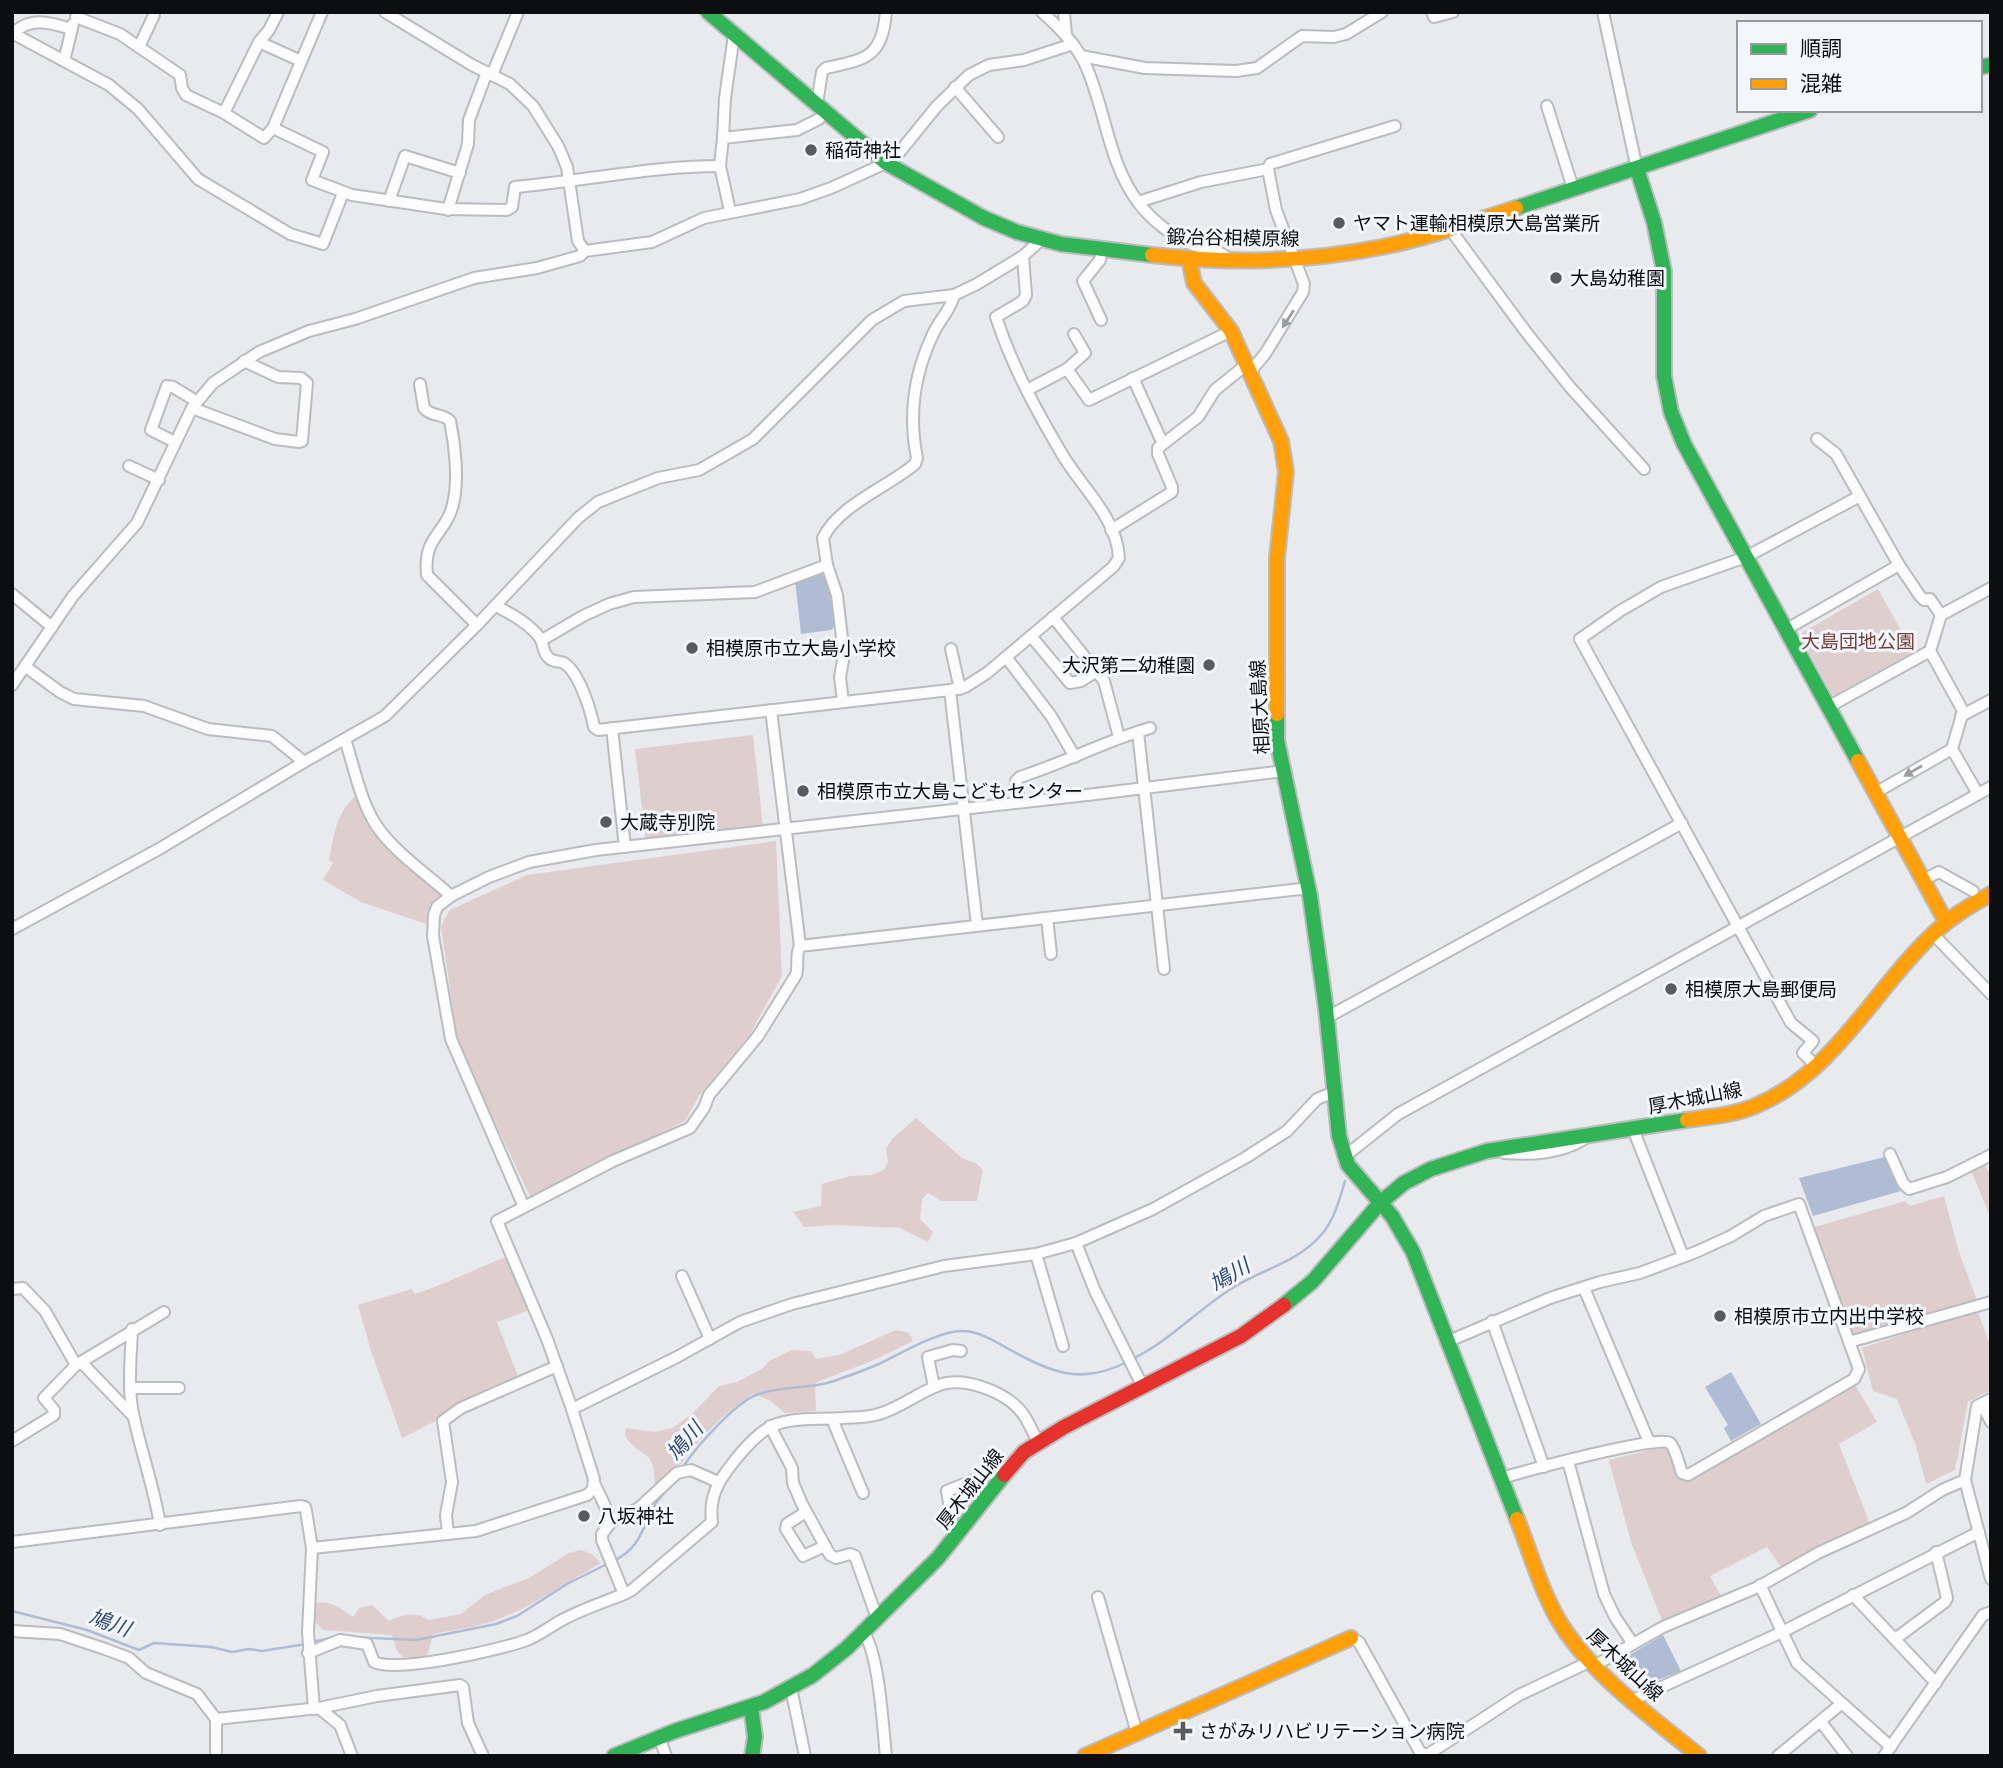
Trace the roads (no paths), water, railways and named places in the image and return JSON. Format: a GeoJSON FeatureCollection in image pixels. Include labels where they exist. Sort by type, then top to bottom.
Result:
{"type":"FeatureCollection","features":[{"type":"Feature","properties":{"kind":"main road","name":"鍛冶谷相模原線"},"geometry":{"type":"LineString","coordinates":[[708,12],[888,164],[984,218],[1041,240],[1102,250],[1189,259],[1294,260],[1360,252],[1450,229],[1804,112]]}},
{"type":"Feature","properties":{"kind":"main road"},"geometry":{"type":"LineString","coordinates":[[1637,169],[1654,222],[1664,271],[1663,358],[1671,412],[1684,444],[1946,922]]}},
{"type":"Feature","properties":{"kind":"main road","name":"相原大島線"},"geometry":{"type":"LineString","coordinates":[[1189,259],[1194,283],[1231,331],[1281,441],[1286,459],[1277,558],[1277,740],[1309,888],[1339,1136],[1344,1157],[1355,1177],[1380,1203]]}},
{"type":"Feature","properties":{"kind":"main road","name":"厚木城山線"},"geometry":{"type":"LineString","coordinates":[[614,1756],[659,1737],[751,1707],[791,1688],[825,1666],[863,1632],[955,1539],[1019,1456],[1038,1442],[1241,1336],[1291,1302],[1328,1267],[1391,1192],[1426,1171],[1487,1151],[1721,1115],[1753,1107],[1789,1089],[1816,1066],[1933,934],[1985,895]]}},
{"type":"Feature","properties":{"kind":"main road","name":"厚木城山線"},"geometry":{"type":"LineString","coordinates":[[1380,1203],[1407,1239],[1558,1620],[1572,1643],[1592,1664],[1699,1756]]}},
{"type":"Feature","properties":{"kind":"main road"},"geometry":{"type":"LineString","coordinates":[[1085,1756],[1351,1638]]}},
{"type":"Feature","properties":{"kind":"main road"},"geometry":{"type":"LineString","coordinates":[[751,1707],[755,1738],[752,1756]]}},
{"type":"Feature","properties":{"kind":"street"},"geometry":{"type":"LineString","coordinates":[[224,113],[259,42],[278,12]]}},
{"type":"Feature","properties":{"kind":"street"},"geometry":{"type":"LineString","coordinates":[[64,61],[77,14],[104,26],[180,75],[186,95],[224,113],[264,138],[273,128],[322,12]]}},
{"type":"Feature","properties":{"kind":"street"},"geometry":{"type":"LineString","coordinates":[[385,12],[472,65],[510,84],[533,106],[558,146],[566,167],[578,241],[585,251]]}},
{"type":"Feature","properties":{"kind":"street"},"geometry":{"type":"LineString","coordinates":[[448,210],[468,144],[469,120],[518,12]]}},
{"type":"Feature","properties":{"kind":"street"},"geometry":{"type":"LineString","coordinates":[[818,97],[825,68],[866,56],[880,43],[884,34],[886,12]]}},
{"type":"Feature","properties":{"kind":"street"},"geometry":{"type":"LineString","coordinates":[[1042,12],[1081,56],[1102,111],[1114,157],[1138,202],[1152,217],[1174,233],[1192,244],[1222,253],[1230,260]]}},
{"type":"Feature","properties":{"kind":"street"},"geometry":{"type":"LineString","coordinates":[[1064,12],[1069,40]]}},
{"type":"Feature","properties":{"kind":"street"},"geometry":{"type":"LineString","coordinates":[[1081,56],[1145,68],[1236,71],[1257,68],[1303,36],[1334,37],[1346,34],[1382,12]]}},
{"type":"Feature","properties":{"kind":"street"},"geometry":{"type":"LineString","coordinates":[[1432,12],[1434,17],[1453,12]]}},
{"type":"Feature","properties":{"kind":"street"},"geometry":{"type":"LineString","coordinates":[[1603,12],[1637,169]]}},
{"type":"Feature","properties":{"kind":"street"},"geometry":{"type":"LineString","coordinates":[[139,47],[154,16]]}},
{"type":"Feature","properties":{"kind":"street"},"geometry":{"type":"LineString","coordinates":[[71,29],[30,22],[13,32],[109,85],[138,109],[198,178],[290,234],[323,244],[343,193]]}},
{"type":"Feature","properties":{"kind":"street"},"geometry":{"type":"LineString","coordinates":[[730,211],[720,166],[725,98],[734,34]]}},
{"type":"Feature","properties":{"kind":"street"},"geometry":{"type":"LineString","coordinates":[[12,685],[73,596],[137,523],[194,405],[213,383],[244,361],[287,338],[355,319],[474,278],[537,268],[580,256],[585,251],[652,242],[704,218],[816,194],[888,164],[955,87],[969,75],[989,65],[1024,60],[1069,40]]}},
{"type":"Feature","properties":{"kind":"street"},"geometry":{"type":"LineString","coordinates":[[259,42],[301,61]]}},
{"type":"Feature","properties":{"kind":"street"},"geometry":{"type":"LineString","coordinates":[[955,87],[998,137]]}},
{"type":"Feature","properties":{"kind":"street"},"geometry":{"type":"LineString","coordinates":[[1547,106],[1573,188]]}},
{"type":"Feature","properties":{"kind":"street"},"geometry":{"type":"LineString","coordinates":[[723,138],[797,130],[819,119]]}},
{"type":"Feature","properties":{"kind":"street"},"geometry":{"type":"LineString","coordinates":[[1111,530],[1172,492],[1158,447],[1198,417],[1215,390],[1265,355],[1303,292],[1304,284],[1276,210],[1268,169],[1270,164],[1395,125]]}},
{"type":"Feature","properties":{"kind":"street"},"geometry":{"type":"LineString","coordinates":[[273,128],[323,152],[312,180],[343,193],[448,210],[507,210],[512,206],[514,187],[679,166],[720,166]]}},
{"type":"Feature","properties":{"kind":"street"},"geometry":{"type":"LineString","coordinates":[[388,201],[405,156],[460,173]]}},
{"type":"Feature","properties":{"kind":"street"},"geometry":{"type":"LineString","coordinates":[[1138,202],[1201,182],[1268,169]]}},
{"type":"Feature","properties":{"kind":"street"},"geometry":{"type":"LineString","coordinates":[[1450,229],[1570,387],[1644,469]]}},
{"type":"Feature","properties":{"kind":"street"},"geometry":{"type":"LineString","coordinates":[[12,929],[159,849],[386,716],[496,606],[578,518],[598,502],[658,478],[698,470],[753,439],[872,320],[904,301],[954,295],[1023,256],[1041,240]]}},
{"type":"Feature","properties":{"kind":"street"},"geometry":{"type":"LineString","coordinates":[[1101,320],[1083,281],[1100,260],[1102,250]]}},
{"type":"Feature","properties":{"kind":"street"},"geometry":{"type":"LineString","coordinates":[[496,606],[523,622],[541,640],[548,657],[564,663],[574,676],[591,711],[594,727],[598,730],[955,689],[987,673],[1117,562],[1119,552],[1106,517],[1063,457],[1009,356],[996,317],[1023,300],[1026,295],[1023,256]]}},
{"type":"Feature","properties":{"kind":"street"},"geometry":{"type":"LineString","coordinates":[[843,702],[840,677],[844,655],[836,595],[822,538],[833,522],[878,487],[909,469],[917,458],[912,426],[916,379],[935,329],[950,309],[954,295]]}},
{"type":"Feature","properties":{"kind":"street"},"geometry":{"type":"LineString","coordinates":[[1067,369],[1089,400],[1231,331]]}},
{"type":"Feature","properties":{"kind":"street"},"geometry":{"type":"LineString","coordinates":[[1027,390],[1067,369],[1085,353],[1074,334]]}},
{"type":"Feature","properties":{"kind":"street"},"geometry":{"type":"LineString","coordinates":[[175,442],[151,430],[167,386],[173,387],[194,405],[275,439],[302,441],[307,383],[301,377],[278,377],[244,361]]}},
{"type":"Feature","properties":{"kind":"street"},"geometry":{"type":"LineString","coordinates":[[1132,379],[1162,442]]}},
{"type":"Feature","properties":{"kind":"street"},"geometry":{"type":"LineString","coordinates":[[420,384],[424,408],[431,414],[450,421],[456,456],[454,503],[428,547],[427,575],[477,625]]}},
{"type":"Feature","properties":{"kind":"street"},"geometry":{"type":"LineString","coordinates":[[1818,439],[1836,454],[1899,565],[1920,596],[1924,600],[1930,599],[1941,615]]}},
{"type":"Feature","properties":{"kind":"street"},"geometry":{"type":"LineString","coordinates":[[129,466],[159,480]]}},
{"type":"Feature","properties":{"kind":"street"},"geometry":{"type":"LineString","coordinates":[[1816,1066],[1803,1053],[1813,1041],[1792,1024],[1580,639],[1661,587],[1745,556],[1860,496]]}},
{"type":"Feature","properties":{"kind":"street"},"geometry":{"type":"LineString","coordinates":[[541,640],[592,612],[634,597],[755,592],[827,565]]}},
{"type":"Feature","properties":{"kind":"street"},"geometry":{"type":"LineString","coordinates":[[1785,630],[1899,565]]}},
{"type":"Feature","properties":{"kind":"street"},"geometry":{"type":"LineString","coordinates":[[1828,707],[1930,651],[1941,615],[1991,588]]}},
{"type":"Feature","properties":{"kind":"street"},"geometry":{"type":"LineString","coordinates":[[12,594],[52,627]]}},
{"type":"Feature","properties":{"kind":"street"},"geometry":{"type":"LineString","coordinates":[[1053,617],[1098,670],[1108,689],[1119,737]]}},
{"type":"Feature","properties":{"kind":"street"},"geometry":{"type":"LineString","coordinates":[[1031,636],[1070,683],[1081,681],[1098,670]]}},
{"type":"Feature","properties":{"kind":"street"},"geometry":{"type":"LineString","coordinates":[[951,649],[963,808],[977,925]]}},
{"type":"Feature","properties":{"kind":"street"},"geometry":{"type":"LineString","coordinates":[[1930,651],[1963,711],[1952,749],[1978,794]]}},
{"type":"Feature","properties":{"kind":"street"},"geometry":{"type":"LineString","coordinates":[[1006,657],[1051,716],[1075,757]]}},
{"type":"Feature","properties":{"kind":"street"},"geometry":{"type":"LineString","coordinates":[[26,667],[60,692],[75,699],[144,706],[208,729],[272,736],[304,762]]}},
{"type":"Feature","properties":{"kind":"street"},"geometry":{"type":"LineString","coordinates":[[1961,716],[1991,700]]}},
{"type":"Feature","properties":{"kind":"street"},"geometry":{"type":"LineString","coordinates":[[612,1521],[595,1485],[557,1366],[497,1221],[613,1161],[690,1128],[704,1108],[709,1095],[758,1036],[796,975],[797,951],[800,946],[771,710]]}},
{"type":"Feature","properties":{"kind":"street"},"geometry":{"type":"LineString","coordinates":[[611,728],[625,847]]}},
{"type":"Feature","properties":{"kind":"street"},"geometry":{"type":"LineString","coordinates":[[1019,801],[1016,781],[1020,777],[1119,737],[1150,728]]}},
{"type":"Feature","properties":{"kind":"street"},"geometry":{"type":"LineString","coordinates":[[1138,732],[1164,969]]}},
{"type":"Feature","properties":{"kind":"street"},"geometry":{"type":"LineString","coordinates":[[345,739],[376,826],[394,846],[451,896]]}},
{"type":"Feature","properties":{"kind":"street"},"geometry":{"type":"LineString","coordinates":[[1874,793],[1952,749]]}},
{"type":"Feature","properties":{"kind":"street"},"geometry":{"type":"LineString","coordinates":[[524,1207],[451,1039],[432,929],[437,907],[451,896],[489,877],[529,862],[596,850],[1284,771]]}},
{"type":"Feature","properties":{"kind":"street"},"geometry":{"type":"LineString","coordinates":[[1344,1157],[1398,1114],[1991,787]]}},
{"type":"Feature","properties":{"kind":"street"},"geometry":{"type":"LineString","coordinates":[[1326,1017],[1682,823]]}},
{"type":"Feature","properties":{"kind":"street"},"geometry":{"type":"LineString","coordinates":[[1923,880],[1939,872],[1985,895]]}},
{"type":"Feature","properties":{"kind":"street"},"geometry":{"type":"LineString","coordinates":[[800,946],[1309,888]]}},
{"type":"Feature","properties":{"kind":"street"},"geometry":{"type":"LineString","coordinates":[[1046,918],[1051,954]]}},
{"type":"Feature","properties":{"kind":"street"},"geometry":{"type":"LineString","coordinates":[[1933,934],[1991,994]]}},
{"type":"Feature","properties":{"kind":"street"},"geometry":{"type":"LineString","coordinates":[[572,1409],[748,1319],[832,1292],[944,1266],[1036,1254],[1076,1243],[1153,1209],[1245,1158],[1287,1131],[1317,1099],[1334,1092]]}},
{"type":"Feature","properties":{"kind":"street"},"geometry":{"type":"LineString","coordinates":[[1633,1129],[1683,1256]]}},
{"type":"Feature","properties":{"kind":"street"},"geometry":{"type":"LineString","coordinates":[[1890,1154],[1903,1183],[1909,1189],[1947,1177],[1991,1155]]}},
{"type":"Feature","properties":{"kind":"street"},"geometry":{"type":"LineString","coordinates":[[1449,1341],[1550,1298],[1640,1273],[1731,1236],[1764,1216],[1799,1204],[1859,1369],[1854,1379],[1685,1475],[1670,1443],[1649,1442],[1502,1478]]}},
{"type":"Feature","properties":{"kind":"street"},"geometry":{"type":"LineString","coordinates":[[1076,1243],[1095,1291],[1143,1387]]}},
{"type":"Feature","properties":{"kind":"street"},"geometry":{"type":"LineString","coordinates":[[1036,1254],[1063,1346]]}},
{"type":"Feature","properties":{"kind":"street"},"geometry":{"type":"LineString","coordinates":[[682,1276],[710,1339]]}},
{"type":"Feature","properties":{"kind":"street"},"geometry":{"type":"LineString","coordinates":[[12,1289],[23,1288],[45,1311],[79,1364],[133,1416]]}},
{"type":"Feature","properties":{"kind":"street"},"geometry":{"type":"LineString","coordinates":[[1584,1288],[1649,1442]]}},
{"type":"Feature","properties":{"kind":"street"},"geometry":{"type":"LineString","coordinates":[[1849,1342],[1991,1302]]}},
{"type":"Feature","properties":{"kind":"street"},"geometry":{"type":"LineString","coordinates":[[12,1441],[54,1415],[54,1410],[44,1398],[79,1364],[132,1329],[164,1312]]}},
{"type":"Feature","properties":{"kind":"street"},"geometry":{"type":"LineString","coordinates":[[1492,1321],[1544,1467]]}},
{"type":"Feature","properties":{"kind":"street"},"geometry":{"type":"LineString","coordinates":[[132,1329],[130,1388],[133,1416],[155,1492],[160,1525]]}},
{"type":"Feature","properties":{"kind":"street"},"geometry":{"type":"LineString","coordinates":[[934,1387],[928,1357],[961,1350]]}},
{"type":"Feature","properties":{"kind":"street"},"geometry":{"type":"LineString","coordinates":[[448,1534],[446,1515],[452,1482],[443,1421],[461,1408],[557,1366]]}},
{"type":"Feature","properties":{"kind":"street"},"geometry":{"type":"LineString","coordinates":[[308,1651],[340,1640],[367,1644],[373,1662],[379,1665],[411,1664],[470,1654],[529,1640],[566,1618],[624,1594],[712,1522],[711,1504],[718,1482],[748,1445],[770,1426],[800,1418],[832,1419],[877,1415],[934,1387],[956,1381],[975,1384],[989,1390],[1022,1412],[1038,1442]]}},
{"type":"Feature","properties":{"kind":"street"},"geometry":{"type":"LineString","coordinates":[[130,1388],[179,1388]]}},
{"type":"Feature","properties":{"kind":"street"},"geometry":{"type":"LineString","coordinates":[[1991,1422],[1986,1402],[1977,1406],[1965,1480],[1991,1579]]}},
{"type":"Feature","properties":{"kind":"street"},"geometry":{"type":"LineString","coordinates":[[832,1419],[863,1493]]}},
{"type":"Feature","properties":{"kind":"street"},"geometry":{"type":"LineString","coordinates":[[770,1426],[792,1468],[793,1483],[806,1512],[832,1558],[850,1554],[855,1556],[877,1618]]}},
{"type":"Feature","properties":{"kind":"street"},"geometry":{"type":"LineString","coordinates":[[1567,1461],[1604,1594],[1633,1644]]}},
{"type":"Feature","properties":{"kind":"street"},"geometry":{"type":"LineString","coordinates":[[624,1594],[601,1537],[612,1521],[639,1508],[682,1471],[702,1473],[718,1482]]}},
{"type":"Feature","properties":{"kind":"street"},"geometry":{"type":"LineString","coordinates":[[955,1539],[947,1491],[989,1474],[1005,1472]]}},
{"type":"Feature","properties":{"kind":"street"},"geometry":{"type":"LineString","coordinates":[[1351,1638],[1359,1642],[1420,1752],[1427,1755],[1518,1695],[1592,1664],[1663,1627],[1760,1585],[1820,1552],[1906,1513],[1942,1490],[1965,1480]]}},
{"type":"Feature","properties":{"kind":"street"},"geometry":{"type":"LineString","coordinates":[[312,1548],[476,1531],[587,1494],[595,1485]]}},
{"type":"Feature","properties":{"kind":"street"},"geometry":{"type":"LineString","coordinates":[[12,1542],[305,1507],[312,1548],[308,1651],[316,1708],[340,1725],[352,1756]]}},
{"type":"Feature","properties":{"kind":"street"},"geometry":{"type":"LineString","coordinates":[[806,1512],[787,1524],[786,1530],[803,1556],[825,1546]]}},
{"type":"Feature","properties":{"kind":"street"},"geometry":{"type":"LineString","coordinates":[[1633,1700],[1782,1632],[1979,1532]]}},
{"type":"Feature","properties":{"kind":"street"},"geometry":{"type":"LineString","coordinates":[[1895,1639],[1947,1598],[1936,1552]]}},
{"type":"Feature","properties":{"kind":"street"},"geometry":{"type":"LineString","coordinates":[[1760,1585],[1797,1663],[1888,1751],[1983,1615],[1991,1612]]}},
{"type":"Feature","properties":{"kind":"street"},"geometry":{"type":"LineString","coordinates":[[1853,1595],[1936,1683]]}},
{"type":"Feature","properties":{"kind":"street"},"geometry":{"type":"LineString","coordinates":[[1098,1597],[1137,1733]]}},
{"type":"Feature","properties":{"kind":"street"},"geometry":{"type":"LineString","coordinates":[[12,1631],[60,1634],[129,1658],[146,1673],[197,1694],[216,1719],[216,1756]]}},
{"type":"Feature","properties":{"kind":"street"},"geometry":{"type":"LineString","coordinates":[[863,1632],[869,1643],[876,1674],[886,1756]]}},
{"type":"Feature","properties":{"kind":"street"},"geometry":{"type":"LineString","coordinates":[[216,1719],[316,1708],[377,1696],[460,1685],[463,1687],[468,1723],[483,1756]]}},
{"type":"Feature","properties":{"kind":"street"},"geometry":{"type":"LineString","coordinates":[[791,1688],[805,1756]]}},
{"type":"Feature","properties":{"kind":"street"},"geometry":{"type":"LineString","coordinates":[[1778,1756],[1841,1704]]}},
{"type":"Feature","properties":{"kind":"street"},"geometry":{"type":"LineString","coordinates":[[1821,1722],[1847,1756]]}},
{"type":"Feature","properties":{"kind":"street"},"geometry":{"type":"LineString","coordinates":[[659,1737],[666,1756]]}},
{"type":"Feature","properties":{"kind":"water"},"geometry":{"type":"Polygon","coordinates":[[[821,571],[833,594],[836,626],[831,630],[801,634],[795,580],[821,571]]]}},
{"type":"Feature","properties":{"kind":"water"},"geometry":{"type":"Polygon","coordinates":[[[1885,1157],[1901,1191],[1813,1216],[1799,1178],[1885,1157]]]}},
{"type":"Feature","properties":{"kind":"water"},"geometry":{"type":"Polygon","coordinates":[[[1731,1372],[1761,1424],[1731,1441],[1724,1428],[1728,1425],[1705,1387],[1731,1372]]]}},
{"type":"Feature","properties":{"kind":"water"},"geometry":{"type":"Polygon","coordinates":[[[1663,1635],[1681,1671],[1639,1687],[1613,1665],[1663,1635]]]}},
{"type":"Feature","properties":{"kind":"waterway","name":"鳩川"},"geometry":{"type":"LineString","coordinates":[[1132,1359],[1159,1343],[1234,1287],[1291,1259],[1312,1244],[1330,1223],[1345,1181]]}},
{"type":"Feature","properties":{"kind":"waterway","name":"鳩川"},"geometry":{"type":"LineString","coordinates":[[682,1469],[715,1428],[737,1407],[756,1395],[834,1381],[879,1364],[943,1334],[969,1331],[1037,1364],[1066,1373],[1095,1373],[1127,1362]]}},
{"type":"Feature","properties":{"kind":"waterway","name":"鳩川"},"geometry":{"type":"LineString","coordinates":[[615,1560],[635,1544],[655,1504],[667,1489]]}},
{"type":"Feature","properties":{"kind":"waterway","name":"鳩川"},"geometry":{"type":"LineString","coordinates":[[350,1637],[416,1640],[496,1624],[517,1616],[567,1584],[609,1563]]}},
{"type":"Feature","properties":{"kind":"waterway","name":"鳩川"},"geometry":{"type":"LineString","coordinates":[[12,1611],[87,1630],[139,1650],[154,1643],[211,1647],[232,1652],[249,1649],[262,1651],[306,1644]]}},
{"type":"Feature","properties":{"kind":"waterway","name":"鳩川"},"geometry":{"type":"LineString","coordinates":[[312,1642],[336,1637]]}},
{"type":"Feature","properties":{"kind":"place","name":"稲荷神社"},"geometry":{"type":"Point","coordinates":[811,150]}},
{"type":"Feature","properties":{"kind":"place","name":"ヤマト運輸相模原大島営業所"},"geometry":{"type":"Point","coordinates":[1339,223]}},
{"type":"Feature","properties":{"kind":"place","name":"大島幼稚園"},"geometry":{"type":"Point","coordinates":[1556,278]}},
{"type":"Feature","properties":{"kind":"place","name":"相模原市立大島小学校"},"geometry":{"type":"Point","coordinates":[692,648]}},
{"type":"Feature","properties":{"kind":"place","name":"大沢第二幼稚園"},"geometry":{"type":"Point","coordinates":[1209,665]}},
{"type":"Feature","properties":{"kind":"place","name":"相模原市立大島こどもセンター"},"geometry":{"type":"Point","coordinates":[803,791]}},
{"type":"Feature","properties":{"kind":"place","name":"大蔵寺別院"},"geometry":{"type":"Point","coordinates":[606,822]}},
{"type":"Feature","properties":{"kind":"place","name":"相模原大島郵便局"},"geometry":{"type":"Point","coordinates":[1671,989]}},
{"type":"Feature","properties":{"kind":"place","name":"相模原市立内出中学校"},"geometry":{"type":"Point","coordinates":[1720,1316]}},
{"type":"Feature","properties":{"kind":"place","name":"八坂神社"},"geometry":{"type":"Point","coordinates":[584,1516]}},
{"type":"Feature","properties":{"kind":"place","name":"さがみリハビリテーション病院"},"geometry":{"type":"Point","coordinates":[1183,1731]}},
{"type":"Feature","properties":{"kind":"park label","name":"大島団地公園"},"geometry":{"type":"Point","coordinates":[1858,641]}}]}
